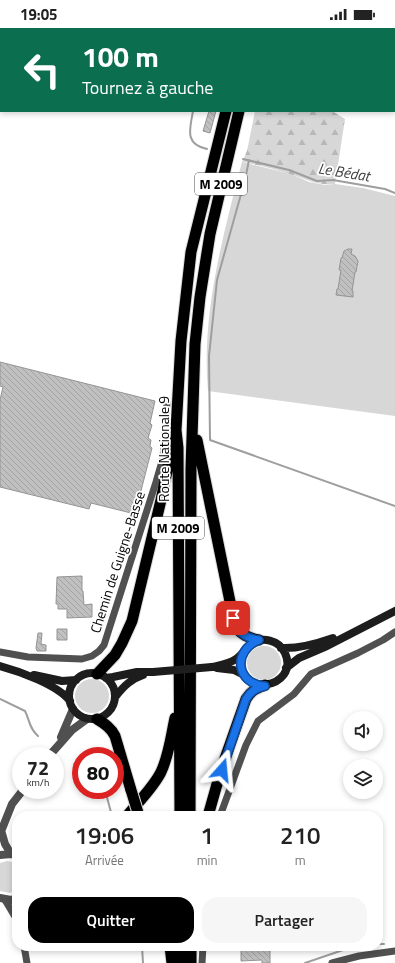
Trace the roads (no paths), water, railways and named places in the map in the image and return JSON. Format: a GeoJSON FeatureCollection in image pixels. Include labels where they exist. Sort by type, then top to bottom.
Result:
{"type":"FeatureCollection","features":[{"type":"Feature","properties":{"kind":"highway","name":"Route Nationale 9"},"geometry":{"type":"LineString","coordinates":[[180,811],[178,455],[176,430],[181,341],[191,252],[226,112]]}},
{"type":"Feature","properties":{"kind":"highway","name":"Route Nationale 9"},"geometry":{"type":"LineString","coordinates":[[190,811],[191,469],[195,344],[200,297],[210,234],[240,112]]}},
{"type":"Feature","properties":{"kind":"highway"},"geometry":{"type":"LineString","coordinates":[[193,425],[235,626],[240,633],[248,638],[259,640]]}},
{"type":"Feature","properties":{"kind":"highway"},"geometry":{"type":"LineString","coordinates":[[101,676],[122,644],[132,621],[176,430]]}},
{"type":"Feature","properties":{"kind":"highway"},"geometry":{"type":"LineString","coordinates":[[210,811],[246,699],[249,693],[255,689],[265,686]]}},
{"type":"Feature","properties":{"kind":"highway"},"geometry":{"type":"LineString","coordinates":[[131,811],[160,772],[166,756],[179,700]]}},
{"type":"Feature","properties":{"kind":"highway"},"geometry":{"type":"LineString","coordinates":[[92,719],[107,725],[116,736],[137,811]]}},
{"type":"Feature","properties":{"kind":"highway"},"geometry":{"type":"LineString","coordinates":[[171,951],[172,963]]}},
{"type":"Feature","properties":{"kind":"highway"},"geometry":{"type":"LineString","coordinates":[[180,951],[180,963]]}},
{"type":"Feature","properties":{"kind":"highway"},"geometry":{"type":"LineString","coordinates":[[191,951],[191,963]]}},
{"type":"Feature","properties":{"kind":"main road"},"geometry":{"type":"LineString","coordinates":[[286,668],[299,658],[327,646],[361,627],[395,611]]}},
{"type":"Feature","properties":{"kind":"main road"},"geometry":{"type":"LineString","coordinates":[[281,648],[315,644],[361,627]]}},
{"type":"Feature","properties":{"kind":"main road"},"geometry":{"type":"LineString","coordinates":[[153,672],[134,678],[123,686],[116,696],[112,708],[108,713],[92,719],[82,717],[73,710],[69,693],[72,686],[76,680],[89,673],[113,678],[138,672],[212,667],[234,670],[244,675],[253,683],[265,686],[272,684],[283,675],[286,668],[286,658],[281,648],[271,641],[259,640],[252,643],[246,648],[242,655],[234,660],[212,667]]}},
{"type":"Feature","properties":{"kind":"main road"},"geometry":{"type":"LineString","coordinates":[[242,655],[242,668],[244,675]]}},
{"type":"Feature","properties":{"kind":"main road"},"geometry":{"type":"LineString","coordinates":[[0,666],[62,681],[76,680]]}},
{"type":"Feature","properties":{"kind":"main road"},"geometry":{"type":"LineString","coordinates":[[22,672],[59,691],[70,701]]}},
{"type":"Feature","properties":{"kind":"main road"},"geometry":{"type":"LineString","coordinates":[[101,676],[114,689],[116,696]]}},
{"type":"Feature","properties":{"kind":"street","name":"Chemin de Guigne-Basse"},"geometry":{"type":"LineString","coordinates":[[0,652],[28,657],[82,659],[92,656],[104,645],[163,458],[167,402]]}},
{"type":"Feature","properties":{"kind":"street"},"geometry":{"type":"LineString","coordinates":[[222,811],[246,745],[258,721],[294,694],[311,674],[383,640],[395,632]]}},
{"type":"Feature","properties":{"kind":"street"},"geometry":{"type":"LineString","coordinates":[[54,747],[64,731],[73,710]]}},
{"type":"Feature","properties":{"kind":"street"},"geometry":{"type":"LineString","coordinates":[[56,747],[72,730],[92,719]]}},
{"type":"Feature","properties":{"kind":"street"},"geometry":{"type":"LineString","coordinates":[[12,853],[5,844],[1,832],[12,804],[16,799]]}},
{"type":"Feature","properties":{"kind":"street"},"geometry":{"type":"LineString","coordinates":[[0,855],[12,855]]}},
{"type":"Feature","properties":{"kind":"street"},"geometry":{"type":"LineString","coordinates":[[2,899],[12,898]]}},
{"type":"Feature","properties":{"kind":"street"},"geometry":{"type":"LineString","coordinates":[[2,899],[12,913]]}},
{"type":"Feature","properties":{"kind":"street"},"geometry":{"type":"LineString","coordinates":[[25,951],[27,963]]}},
{"type":"Feature","properties":{"kind":"street"},"geometry":{"type":"LineString","coordinates":[[202,963],[203,951]]}},
{"type":"Feature","properties":{"kind":"street"},"geometry":{"type":"LineString","coordinates":[[332,963],[359,956],[395,951]]}},
{"type":"Feature","properties":{"kind":"waterway","name":"Le Bédat"},"geometry":{"type":"LineString","coordinates":[[193,112],[190,135],[195,143],[200,147],[207,149]]}},
{"type":"Feature","properties":{"kind":"waterway","name":"Le Bédat"},"geometry":{"type":"LineString","coordinates":[[243,159],[289,170],[317,181],[333,180],[385,189],[395,193]]}},
{"type":"Feature","properties":{"kind":"waterway"},"geometry":{"type":"LineString","coordinates":[[249,160],[245,180],[217,280],[209,356],[210,440],[395,506]]}},
{"type":"Feature","properties":{"kind":"waterway"},"geometry":{"type":"LineString","coordinates":[[0,699],[25,711],[31,727],[38,736]]}},
{"type":"Feature","properties":{"kind":"waterway"},"geometry":{"type":"LineString","coordinates":[[107,799],[111,811]]}},
{"type":"Feature","properties":{"kind":"waterway"},"geometry":{"type":"LineString","coordinates":[[142,951],[143,963]]}},
{"type":"Feature","properties":{"kind":"waterway"},"geometry":{"type":"LineString","coordinates":[[305,963],[340,951]]}}]}
